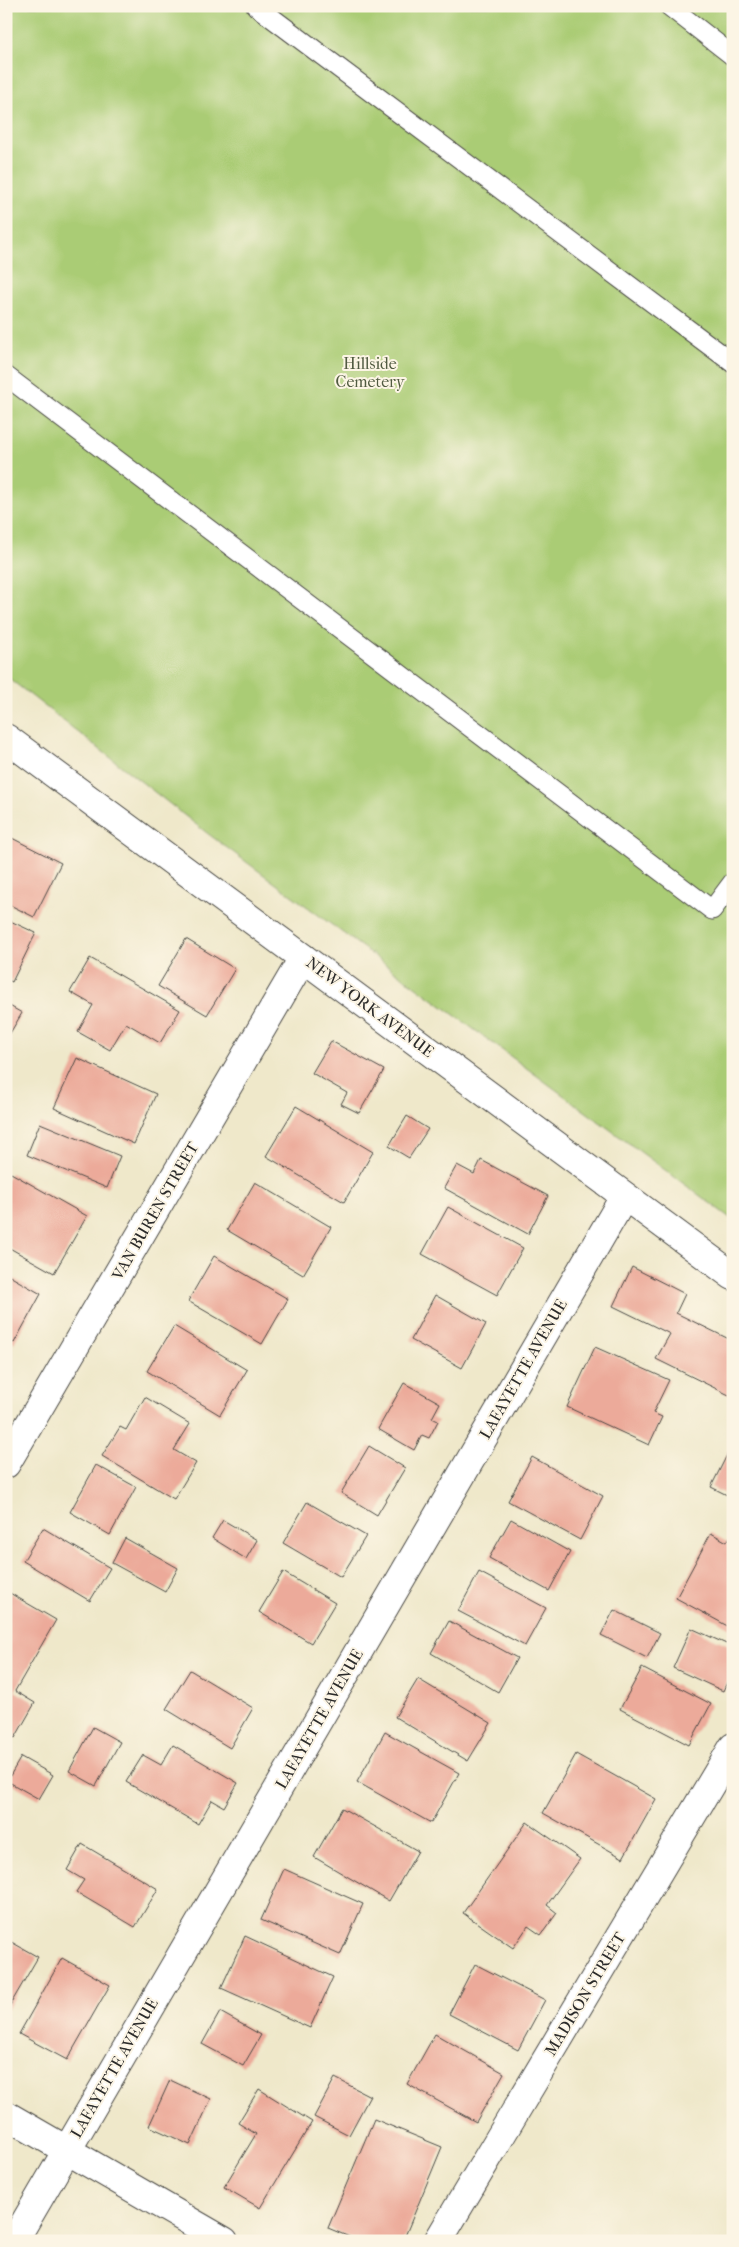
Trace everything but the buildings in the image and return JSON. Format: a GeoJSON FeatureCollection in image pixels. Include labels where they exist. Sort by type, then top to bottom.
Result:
{"type":"FeatureCollection","features":[{"type":"Feature","properties":{"kind":"street","name":"NEW YORK AVENUE"},"geometry":{"type":"LineString","coordinates":[[6,738],[733,1276]]}},
{"type":"Feature","properties":{"kind":"street","name":"VAN BUREN STREET"},"geometry":{"type":"LineString","coordinates":[[6,1464],[303,958]]}},
{"type":"Feature","properties":{"kind":"street","name":"LAFAYETTE AVENUE"},"geometry":{"type":"LineString","coordinates":[[14,2241],[624,1197]]}},
{"type":"Feature","properties":{"kind":"street","name":"MADISON STREET"},"geometry":{"type":"LineString","coordinates":[[438,2241],[733,1748]]}},
{"type":"Feature","properties":{"kind":"street"},"geometry":{"type":"LineString","coordinates":[[6,2115],[224,2241]]}},
{"type":"Feature","properties":{"kind":"lane"},"geometry":{"type":"LineString","coordinates":[[256,6],[733,363]]}},
{"type":"Feature","properties":{"kind":"lane"},"geometry":{"type":"LineString","coordinates":[[669,6],[733,56]]}},
{"type":"Feature","properties":{"kind":"lane"},"geometry":{"type":"LineString","coordinates":[[6,376],[712,910],[733,882]]}},
{"type":"Feature","properties":{"kind":"green space","name":"Hillside Cemetery"},"geometry":{"type":"Polygon","coordinates":[[[6,6],[733,6],[733,1220],[207,833],[6,676],[6,6]]]}}]}
